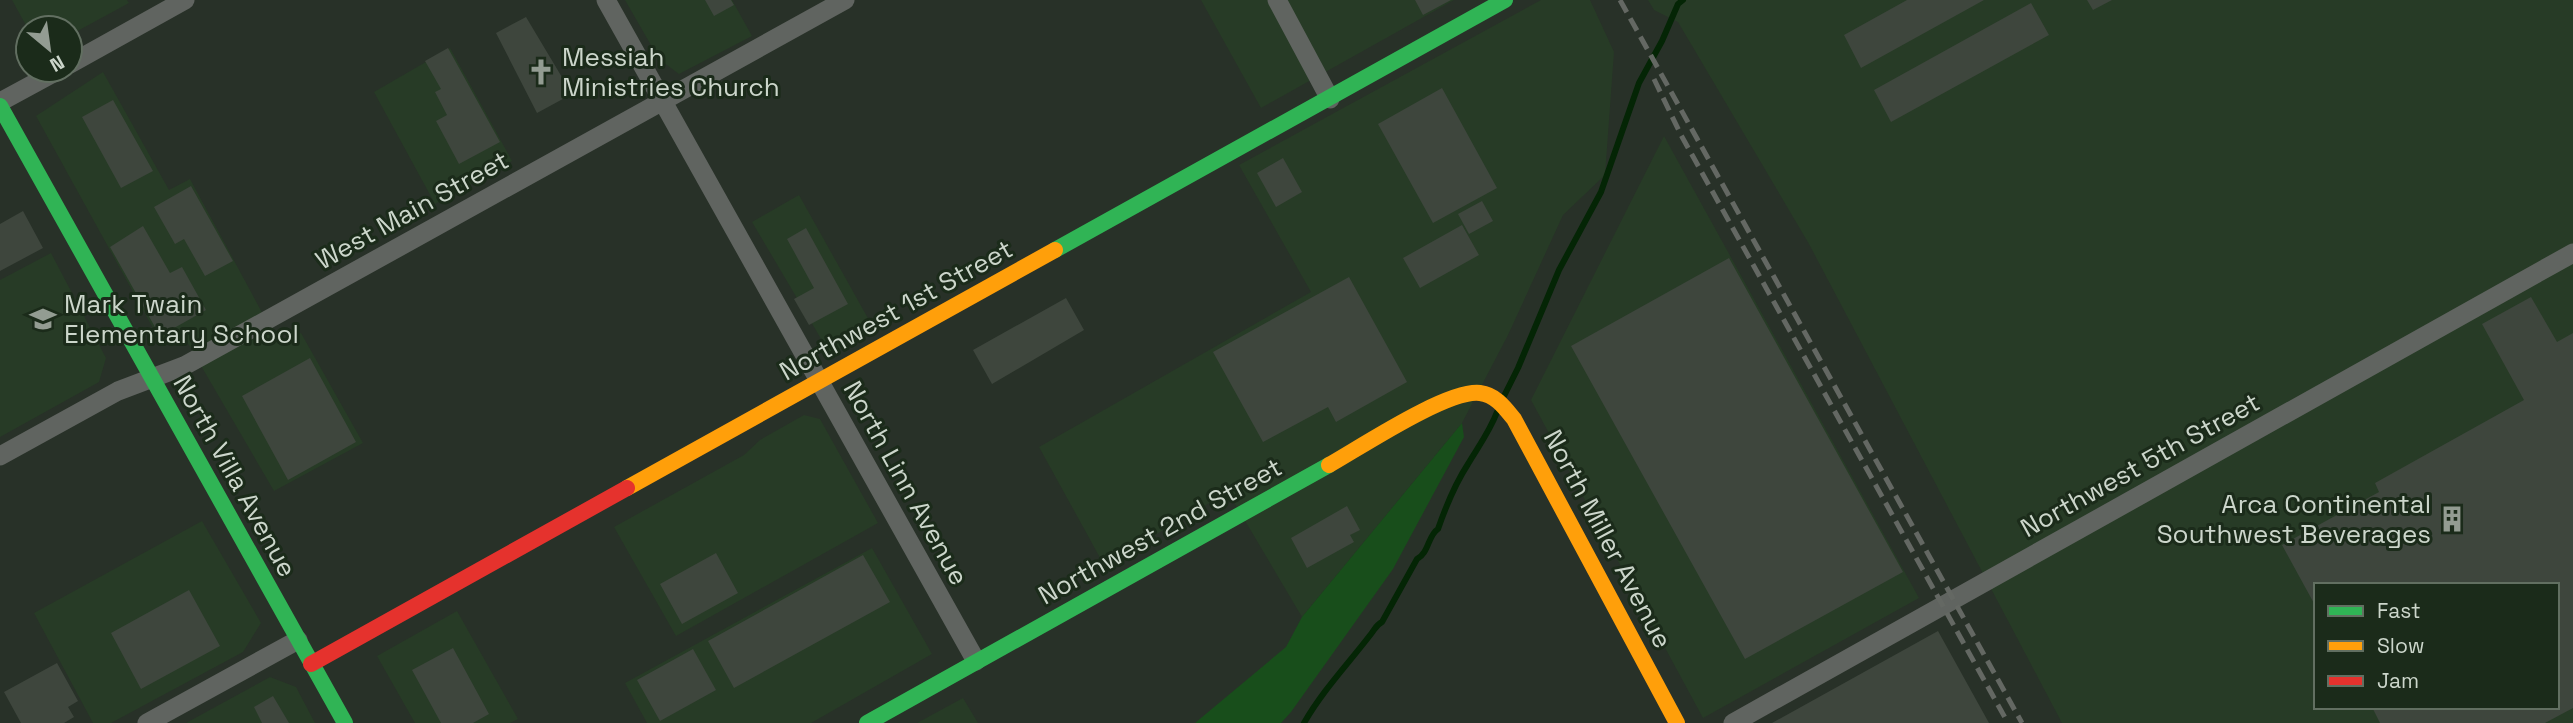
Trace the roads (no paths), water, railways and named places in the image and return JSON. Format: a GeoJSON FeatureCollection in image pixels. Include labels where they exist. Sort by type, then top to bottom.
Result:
{"type":"FeatureCollection","features":[{"type":"Feature","properties":{"kind":"street"},"geometry":{"type":"LineString","coordinates":[[84,56],[185,0]]}},
{"type":"Feature","properties":{"kind":"street","name":"North Linn Avenue"},"geometry":{"type":"LineString","coordinates":[[606,0],[976,661]]}},
{"type":"Feature","properties":{"kind":"street","name":"West Main Street"},"geometry":{"type":"LineString","coordinates":[[0,456],[118,391],[184,366],[845,0]]}},
{"type":"Feature","properties":{"kind":"street"},"geometry":{"type":"LineString","coordinates":[[1277,0],[1330,99]]}},
{"type":"Feature","properties":{"kind":"street","name":"Northwest 1st Street"},"geometry":{"type":"LineString","coordinates":[[311,664],[1505,0]]}},
{"type":"Feature","properties":{"kind":"street"},"geometry":{"type":"LineString","coordinates":[[0,104],[35,84]]}},
{"type":"Feature","properties":{"kind":"street","name":"North Villa Avenue"},"geometry":{"type":"LineString","coordinates":[[0,104],[345,723]]}},
{"type":"Feature","properties":{"kind":"street","name":"Northwest 5th Street"},"geometry":{"type":"LineString","coordinates":[[1732,723],[2573,253]]}},
{"type":"Feature","properties":{"kind":"street","name":"Northwest 2nd Street"},"geometry":{"type":"LineString","coordinates":[[867,723],[1438,404],[1471,392],[1487,395]]}},
{"type":"Feature","properties":{"kind":"street","name":"North Miller Avenue"},"geometry":{"type":"LineString","coordinates":[[1487,395],[1514,419],[1677,723]]}},
{"type":"Feature","properties":{"kind":"street"},"geometry":{"type":"LineString","coordinates":[[147,723],[298,640]]}},
{"type":"Feature","properties":{"kind":"waterway"},"geometry":{"type":"LineString","coordinates":[[1504,396],[1559,270],[1601,192],[1639,83],[1678,4],[1683,0]]}},
{"type":"Feature","properties":{"kind":"waterway"},"geometry":{"type":"LineString","coordinates":[[1304,723],[1327,688],[1382,622],[1417,559],[1424,553],[1432,535],[1438,529],[1455,487],[1497,412]]}},
{"type":"Feature","properties":{"kind":"railway"},"geometry":{"type":"LineString","coordinates":[[1620,0],[2022,723]]}},
{"type":"Feature","properties":{"kind":"railway"},"geometry":{"type":"LineString","coordinates":[[1654,79],[1681,135],[2008,723]]}},
{"type":"Feature","properties":{"kind":"place","name":"Messiah Ministries Church"},"geometry":{"type":"Point","coordinates":[541,72]}},
{"type":"Feature","properties":{"kind":"place","name":"Mark Twain Elementary School"},"geometry":{"type":"Point","coordinates":[43,319]}},
{"type":"Feature","properties":{"kind":"place","name":"Arca Continental Southwest Beverages"},"geometry":{"type":"Point","coordinates":[2452,519]}}]}
